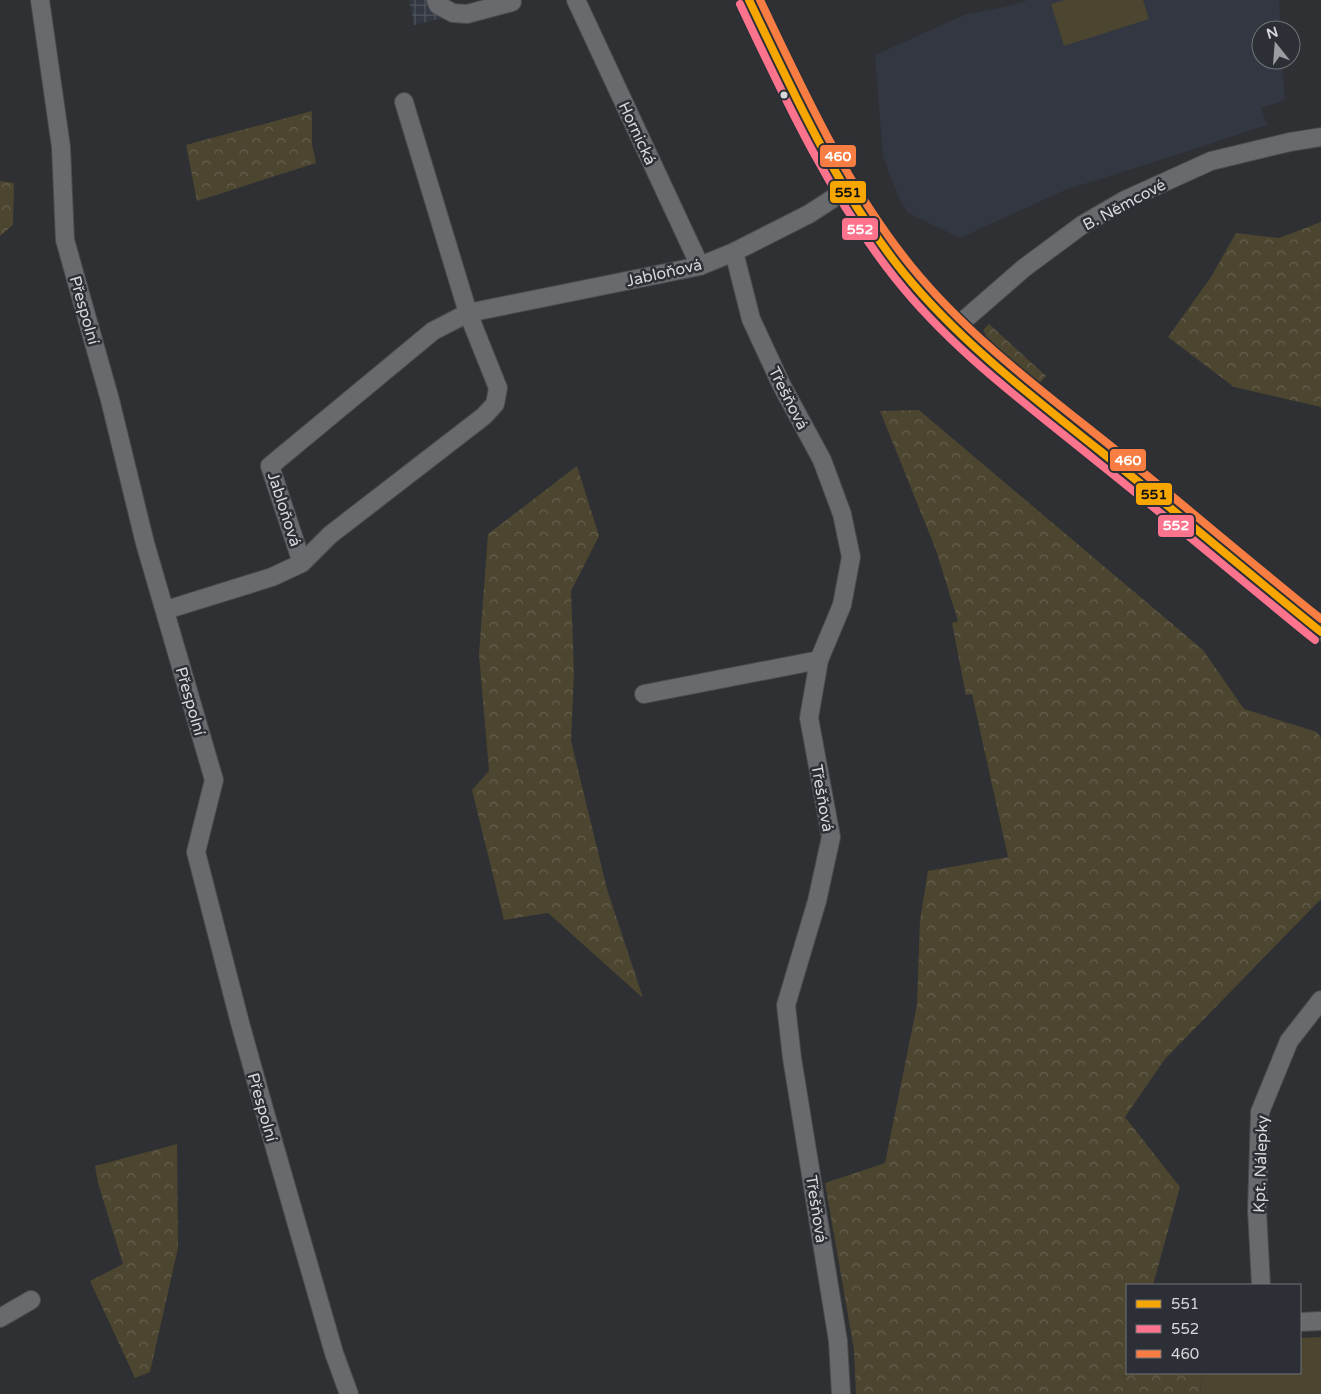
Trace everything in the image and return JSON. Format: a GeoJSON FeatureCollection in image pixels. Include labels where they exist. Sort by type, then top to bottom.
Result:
{"type":"FeatureCollection","features":[{"type":"Feature","properties":{"kind":"street","name":"Přespolní"},"geometry":{"type":"LineString","coordinates":[[40,0],[61,147],[65,240],[110,400],[145,543],[214,780],[196,852],[274,1148],[334,1353],[349,1394]]}},
{"type":"Feature","properties":{"kind":"street"},"geometry":{"type":"LineString","coordinates":[[436,0],[438,5],[453,14],[467,14],[512,2]]}},
{"type":"Feature","properties":{"kind":"street","name":"Hornická"},"geometry":{"type":"LineString","coordinates":[[576,0],[700,266]]}},
{"type":"Feature","properties":{"kind":"street"},"geometry":{"type":"LineString","coordinates":[[749,0],[792,89],[846,190],[866,222],[903,271],[933,306],[1047,410],[1321,632]]}},
{"type":"Feature","properties":{"kind":"street","name":"Jabloňová"},"geometry":{"type":"LineString","coordinates":[[166,610],[272,577],[302,563],[330,535],[484,416],[494,404],[498,388],[468,313],[404,102]]}},
{"type":"Feature","properties":{"kind":"street","name":"B. Němcové"},"geometry":{"type":"LineString","coordinates":[[955,328],[1024,268],[1082,225],[1125,200],[1210,161],[1290,142],[1321,137]]}},
{"type":"Feature","properties":{"kind":"street","name":"Jabloňová"},"geometry":{"type":"LineString","coordinates":[[302,563],[270,466],[433,331],[468,313],[700,266],[734,252],[809,214],[846,190]]}},
{"type":"Feature","properties":{"kind":"street","name":"Třešňová"},"geometry":{"type":"LineString","coordinates":[[734,252],[750,319],[782,386],[822,460],[842,514],[851,557],[842,605],[819,660],[809,718],[831,837],[817,901],[786,1005],[792,1058],[837,1335],[841,1394]]}},
{"type":"Feature","properties":{"kind":"street"},"geometry":{"type":"LineString","coordinates":[[644,694],[819,660]]}},
{"type":"Feature","properties":{"kind":"street","name":"Kpt. Nálepky"},"geometry":{"type":"LineString","coordinates":[[1261,1284],[1257,1210],[1260,1112],[1289,1041],[1321,1000]]}},
{"type":"Feature","properties":{"kind":"street"},"geometry":{"type":"LineString","coordinates":[[0,1318],[31,1300]]}},
{"type":"Feature","properties":{"kind":"street"},"geometry":{"type":"LineString","coordinates":[[1301,1322],[1321,1320]]}},
{"type":"Feature","properties":{"kind":"shaded area"},"geometry":{"type":"Polygon","coordinates":[[[409,0],[439,0],[443,18],[414,25],[409,0]]]}},
{"type":"Feature","properties":{"kind":"shaded area"},"geometry":{"type":"Polygon","coordinates":[[[1028,0],[1279,0],[1280,20],[1251,20],[1251,70],[1283,70],[1285,100],[1261,108],[1267,125],[1065,190],[960,238],[908,213],[899,198],[883,157],[875,55],[964,15],[1009,6],[1028,0]]]}},
{"type":"Feature","properties":{"kind":"green space"},"geometry":{"type":"Polygon","coordinates":[[[1065,0],[1143,0],[1149,19],[1064,46],[1051,4],[1065,0]]]}},
{"type":"Feature","properties":{"kind":"green space"},"geometry":{"type":"Polygon","coordinates":[[[312,111],[312,144],[316,163],[197,201],[186,145],[312,111]]]}},
{"type":"Feature","properties":{"kind":"green space"},"geometry":{"type":"Polygon","coordinates":[[[0,181],[14,183],[13,225],[0,236],[0,181]]]}},
{"type":"Feature","properties":{"kind":"green space"},"geometry":{"type":"Polygon","coordinates":[[[1321,222],[1321,407],[1234,387],[1168,337],[1211,277],[1236,233],[1279,238],[1321,222]]]}},
{"type":"Feature","properties":{"kind":"green space"},"geometry":{"type":"Polygon","coordinates":[[[989,324],[1046,376],[1037,386],[989,342],[983,330],[989,324]]]}},
{"type":"Feature","properties":{"kind":"green space"},"geometry":{"type":"Polygon","coordinates":[[[919,410],[1203,650],[1244,709],[1317,732],[1321,738],[1321,899],[1165,1059],[1125,1117],[1180,1187],[1153,1284],[1126,1284],[1126,1374],[1202,1374],[1200,1394],[856,1394],[854,1350],[825,1183],[885,1163],[917,1005],[920,920],[928,871],[1008,857],[972,694],[966,695],[952,623],[958,621],[936,550],[880,411],[919,410]]]}},
{"type":"Feature","properties":{"kind":"green space"},"geometry":{"type":"Polygon","coordinates":[[[577,466],[599,536],[571,591],[574,673],[571,741],[607,889],[643,998],[548,913],[504,920],[472,790],[489,771],[479,654],[488,534],[577,466]]]}},
{"type":"Feature","properties":{"kind":"green space"},"geometry":{"type":"Polygon","coordinates":[[[177,1144],[178,1248],[150,1372],[135,1378],[90,1281],[123,1264],[98,1183],[95,1166],[177,1144]]]}},
{"type":"Feature","properties":{"kind":"green space"},"geometry":{"type":"Polygon","coordinates":[[[1321,1337],[1321,1394],[1200,1394],[1202,1374],[1301,1374],[1301,1338],[1321,1337]]]}},
{"type":"Feature","properties":{"kind":"transit line","name":"551"},"geometry":{"type":"LineString","coordinates":[[749,0],[800,106],[837,175],[879,241],[925,297],[971,344],[1021,388],[1155,495],[1321,632]]}},
{"type":"Feature","properties":{"kind":"transit line","name":"460"},"geometry":{"type":"LineString","coordinates":[[760,0],[810,104],[847,171],[888,236],[933,291],[979,338],[1004,360],[1321,619]]}},
{"type":"Feature","properties":{"kind":"transit line","name":"552"},"geometry":{"type":"LineString","coordinates":[[740,4],[791,111],[849,214],[895,278],[917,304],[964,352],[1016,396],[1315,640]]}}]}
